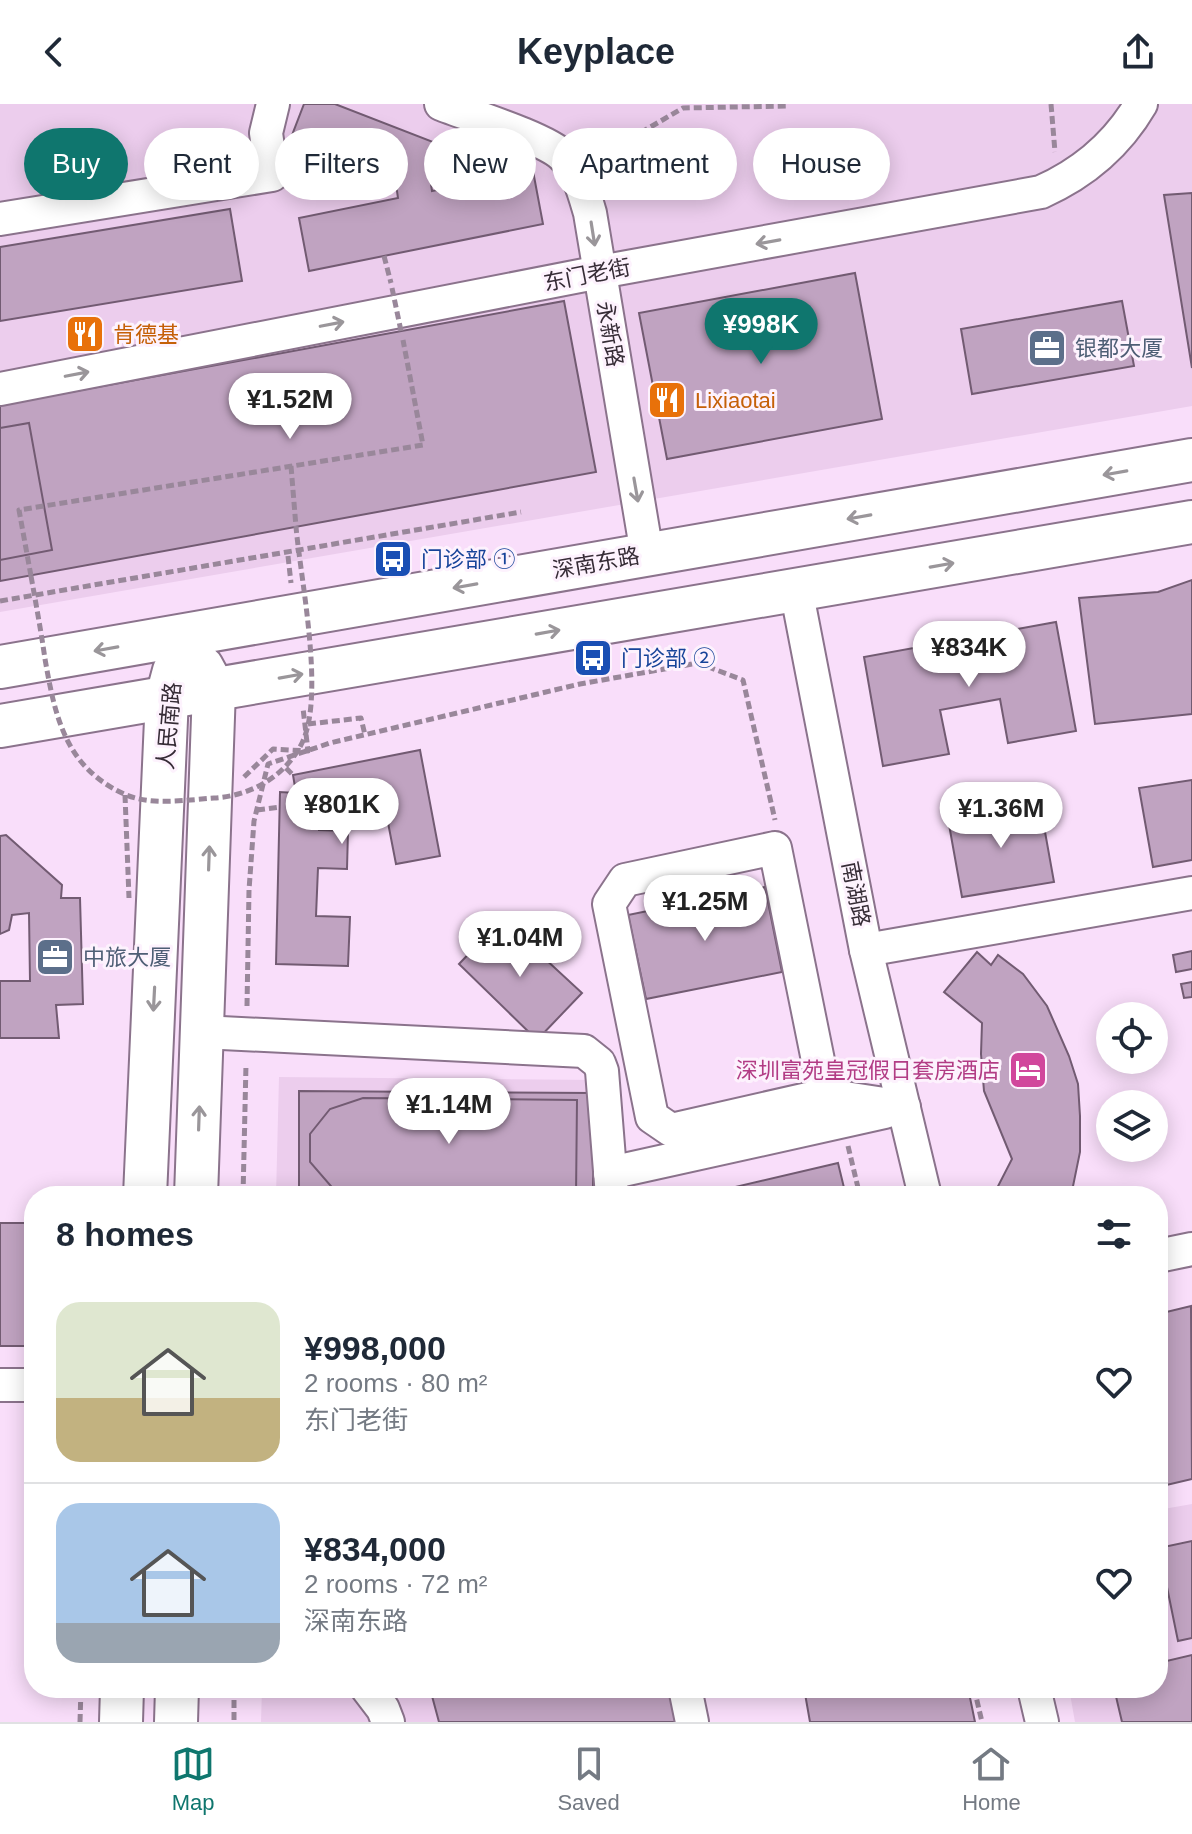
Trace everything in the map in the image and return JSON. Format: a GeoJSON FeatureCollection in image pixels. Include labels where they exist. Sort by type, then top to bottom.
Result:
{"type":"FeatureCollection","features":[{"type":"Feature","properties":{"kind":"main road","name":"深南东路"},"geometry":{"type":"LineString","coordinates":[[0,667],[1192,460]]}},
{"type":"Feature","properties":{"kind":"main road"},"geometry":{"type":"LineString","coordinates":[[0,726],[1192,522]]}},
{"type":"Feature","properties":{"kind":"main road","name":"人民南路"},"geometry":{"type":"LineString","coordinates":[[183,635],[214,689],[196,1186]]}},
{"type":"Feature","properties":{"kind":"main road","name":"人民南路"},"geometry":{"type":"LineString","coordinates":[[145,1186],[167,697],[183,635]]}},
{"type":"Feature","properties":{"kind":"main road"},"geometry":{"type":"LineString","coordinates":[[121,1722],[122,1698]]}},
{"type":"Feature","properties":{"kind":"main road"},"geometry":{"type":"LineString","coordinates":[[176,1722],[177,1698]]}},
{"type":"Feature","properties":{"kind":"street"},"geometry":{"type":"LineString","coordinates":[[0,219],[272,175],[266,133],[273,104]]}},
{"type":"Feature","properties":{"kind":"street","name":"永新路"},"geometry":{"type":"LineString","coordinates":[[441,104],[552,149]]}},
{"type":"Feature","properties":{"kind":"street","name":"东门老街"},"geometry":{"type":"LineString","coordinates":[[0,389],[600,272],[1041,192],[1069,179],[1094,161],[1117,139],[1141,104]]}},
{"type":"Feature","properties":{"kind":"street","name":"永新路"},"geometry":{"type":"LineString","coordinates":[[585,200],[647,554]]}},
{"type":"Feature","properties":{"kind":"street","name":"南湖路"},"geometry":{"type":"LineString","coordinates":[[796,589],[866,950],[923,1186]]}},
{"type":"Feature","properties":{"kind":"street"},"geometry":{"type":"LineString","coordinates":[[834,1108],[775,848],[625,880],[609,904],[652,1117],[671,1130],[834,1108],[904,1107]]}},
{"type":"Feature","properties":{"kind":"street"},"geometry":{"type":"LineString","coordinates":[[866,950],[1192,893]]}},
{"type":"Feature","properties":{"kind":"street"},"geometry":{"type":"LineString","coordinates":[[202,1032],[584,1051],[599,1063],[602,1071],[611,1185],[834,1108]]}},
{"type":"Feature","properties":{"kind":"street"},"geometry":{"type":"LineString","coordinates":[[1168,1254],[1192,1249]]}},
{"type":"Feature","properties":{"kind":"street"},"geometry":{"type":"LineString","coordinates":[[0,1385],[24,1385]]}},
{"type":"Feature","properties":{"kind":"street"},"geometry":{"type":"LineString","coordinates":[[375,1698],[388,1722]]}},
{"type":"Feature","properties":{"kind":"street"},"geometry":{"type":"LineString","coordinates":[[687,1698],[692,1722]]}},
{"type":"Feature","properties":{"kind":"street"},"geometry":{"type":"LineString","coordinates":[[1036,1698],[1042,1722]]}},
{"type":"Feature","properties":{"kind":"path"},"geometry":{"type":"LineString","coordinates":[[649,128],[683,108],[788,104]]}},
{"type":"Feature","properties":{"kind":"path"},"geometry":{"type":"LineString","coordinates":[[1051,104],[1058,184]]}},
{"type":"Feature","properties":{"kind":"path"},"geometry":{"type":"LineString","coordinates":[[291,466],[312,675],[312,711],[302,742],[286,768],[262,785],[231,797],[156,800],[125,795],[81,761],[66,740],[55,714],[19,510],[291,466],[423,445],[384,256]]}},
{"type":"Feature","properties":{"kind":"path"},"geometry":{"type":"LineString","coordinates":[[0,601],[521,512]]}},
{"type":"Feature","properties":{"kind":"path"},"geometry":{"type":"LineString","coordinates":[[249,890],[257,810],[268,764],[330,743],[580,684],[698,663],[743,680],[778,831]]}},
{"type":"Feature","properties":{"kind":"path"},"geometry":{"type":"LineString","coordinates":[[308,724],[361,718],[365,735]]}},
{"type":"Feature","properties":{"kind":"path"},"geometry":{"type":"LineString","coordinates":[[286,768],[293,775]]}},
{"type":"Feature","properties":{"kind":"path"},"geometry":{"type":"LineString","coordinates":[[317,802],[368,793]]}},
{"type":"Feature","properties":{"kind":"path"},"geometry":{"type":"LineString","coordinates":[[125,795],[129,898]]}},
{"type":"Feature","properties":{"kind":"path"},"geometry":{"type":"LineString","coordinates":[[257,810],[280,807]]}},
{"type":"Feature","properties":{"kind":"path"},"geometry":{"type":"LineString","coordinates":[[834,1108],[857,1186]]}},
{"type":"Feature","properties":{"kind":"path"},"geometry":{"type":"LineString","coordinates":[[80,1722],[81,1698]]}},
{"type":"Feature","properties":{"kind":"path"},"geometry":{"type":"LineString","coordinates":[[234,1698],[234,1722]]}},
{"type":"Feature","properties":{"kind":"path"},"geometry":{"type":"LineString","coordinates":[[976,1698],[982,1722]]}},
{"type":"Feature","properties":{"kind":"shaded area"},"geometry":{"type":"Polygon","coordinates":[[[0,104],[1192,104],[1192,406],[0,612],[0,104]]]}},
{"type":"Feature","properties":{"kind":"shaded area"},"geometry":{"type":"Polygon","coordinates":[[[279,1077],[598,1080],[605,1186],[276,1186],[279,1077]]]}},
{"type":"Feature","properties":{"kind":"shaded area"},"geometry":{"type":"Polygon","coordinates":[[[1192,1504],[1192,1722],[1075,1722],[1071,1698],[1168,1698],[1168,1508],[1192,1504]]]}},
{"type":"Feature","properties":{"kind":"shaded area"},"geometry":{"type":"Polygon","coordinates":[[[262,1698],[678,1698],[683,1722],[261,1722],[262,1698]]]}},
{"type":"Feature","properties":{"kind":"building"},"geometry":{"type":"Polygon","coordinates":[[[304,104],[335,104],[397,128],[295,128],[304,104]]]}},
{"type":"Feature","properties":{"kind":"building"},"geometry":{"type":"Polygon","coordinates":[[[408,132],[424,138],[424,200],[536,200],[536,187],[543,224],[309,271],[299,218],[388,200],[408,200],[408,132]]]}},
{"type":"Feature","properties":{"kind":"building"},"geometry":{"type":"Polygon","coordinates":[[[1192,193],[1192,368],[1164,195],[1192,193]]]}},
{"type":"Feature","properties":{"kind":"building"},"geometry":{"type":"Polygon","coordinates":[[[230,209],[242,281],[0,321],[0,247],[230,209]]]}},
{"type":"Feature","properties":{"kind":"building"},"geometry":{"type":"Polygon","coordinates":[[[855,273],[882,419],[667,459],[639,313],[855,273]]]}},
{"type":"Feature","properties":{"kind":"building"},"geometry":{"type":"Polygon","coordinates":[[[564,301],[596,472],[0,581],[0,405],[564,301]]]}},
{"type":"Feature","properties":{"kind":"building","name":"银都大厦"},"geometry":{"type":"Polygon","coordinates":[[[1122,301],[1134,366],[972,394],[961,329],[1122,301]]]}},
{"type":"Feature","properties":{"kind":"building"},"geometry":{"type":"Polygon","coordinates":[[[29,423],[52,550],[0,560],[0,428],[29,423]]]}},
{"type":"Feature","properties":{"kind":"building"},"geometry":{"type":"Polygon","coordinates":[[[1192,580],[1192,714],[1095,724],[1079,598],[1158,592],[1192,580]]]}},
{"type":"Feature","properties":{"kind":"building"},"geometry":{"type":"Polygon","coordinates":[[[1056,622],[1076,731],[1008,743],[1000,699],[940,710],[949,754],[883,766],[864,657],[1056,622]]]}},
{"type":"Feature","properties":{"kind":"building"},"geometry":{"type":"Polygon","coordinates":[[[420,750],[440,856],[396,864],[384,802],[319,815],[319,830],[348,831],[347,869],[318,868],[316,916],[350,917],[348,966],[276,964],[280,792],[296,793],[293,775],[420,750]]]}},
{"type":"Feature","properties":{"kind":"building"},"geometry":{"type":"Polygon","coordinates":[[[1192,780],[1192,860],[1153,867],[1139,788],[1192,780]]]}},
{"type":"Feature","properties":{"kind":"building"},"geometry":{"type":"Polygon","coordinates":[[[1040,804],[1054,882],[962,897],[948,819],[1040,804]]]}},
{"type":"Feature","properties":{"kind":"building","name":"中旅大厦"},"geometry":{"type":"Polygon","coordinates":[[[6,835],[62,885],[61,898],[80,898],[83,1004],[56,1005],[59,1038],[0,1038],[0,981],[30,981],[29,913],[12,915],[9,930],[0,934],[0,836],[6,835]]]}},
{"type":"Feature","properties":{"kind":"building"},"geometry":{"type":"Polygon","coordinates":[[[765,887],[782,972],[646,999],[628,915],[765,887]]]}},
{"type":"Feature","properties":{"kind":"building"},"geometry":{"type":"Polygon","coordinates":[[[502,919],[582,993],[537,1040],[459,964],[502,919]]]}},
{"type":"Feature","properties":{"kind":"building"},"geometry":{"type":"Polygon","coordinates":[[[1192,951],[1192,969],[1176,972],[1173,955],[1192,951]]]}},
{"type":"Feature","properties":{"kind":"building","name":"深圳富苑皇冠假日套房酒店"},"geometry":{"type":"Polygon","coordinates":[[[977,952],[991,965],[998,955],[1023,974],[1047,1006],[1078,1084],[1080,1152],[1073,1186],[998,1186],[1012,1159],[984,1091],[982,1023],[944,992],[977,952]]]}},
{"type":"Feature","properties":{"kind":"building"},"geometry":{"type":"Polygon","coordinates":[[[1192,982],[1192,997],[1184,998],[1181,984],[1192,982]]]}},
{"type":"Feature","properties":{"kind":"building"},"geometry":{"type":"Polygon","coordinates":[[[299,1091],[593,1093],[593,1186],[299,1186],[299,1091]]]}},
{"type":"Feature","properties":{"kind":"building"},"geometry":{"type":"Polygon","coordinates":[[[363,1098],[577,1100],[576,1186],[331,1186],[310,1162],[310,1134],[330,1109],[363,1098]]]}},
{"type":"Feature","properties":{"kind":"building"},"geometry":{"type":"Polygon","coordinates":[[[838,1163],[844,1186],[740,1186],[838,1163]]]}},
{"type":"Feature","properties":{"kind":"building"},"geometry":{"type":"Polygon","coordinates":[[[0,1223],[24,1223],[24,1346],[0,1346],[0,1223]]]}},
{"type":"Feature","properties":{"kind":"building"},"geometry":{"type":"Polygon","coordinates":[[[1191,1306],[1192,1479],[1168,1485],[1168,1312],[1191,1306]]]}},
{"type":"Feature","properties":{"kind":"building"},"geometry":{"type":"Polygon","coordinates":[[[1192,1541],[1192,1638],[1178,1641],[1168,1592],[1168,1546],[1192,1541]]]}},
{"type":"Feature","properties":{"kind":"building"},"geometry":{"type":"Polygon","coordinates":[[[1192,1655],[1192,1722],[1122,1722],[1116,1698],[1168,1698],[1168,1661],[1192,1655]]]}},
{"type":"Feature","properties":{"kind":"building"},"geometry":{"type":"Polygon","coordinates":[[[433,1698],[672,1698],[677,1722],[439,1722],[433,1698]]]}},
{"type":"Feature","properties":{"kind":"building"},"geometry":{"type":"Polygon","coordinates":[[[806,1698],[970,1698],[975,1722],[810,1722],[806,1698]]]}},
{"type":"Feature","properties":{"kind":"place","name":"肯德基"},"geometry":{"type":"Point","coordinates":[85,334]}},
{"type":"Feature","properties":{"kind":"place","name":"银都大厦"},"geometry":{"type":"Point","coordinates":[1047,348]}},
{"type":"Feature","properties":{"kind":"place","name":"Lixiaotai"},"geometry":{"type":"Point","coordinates":[667,400]}},
{"type":"Feature","properties":{"kind":"place","name":"门诊部 ①"},"geometry":{"type":"Point","coordinates":[393,559]}},
{"type":"Feature","properties":{"kind":"place","name":"门诊部 ②"},"geometry":{"type":"Point","coordinates":[593,658]}},
{"type":"Feature","properties":{"kind":"place","name":"中旅大厦"},"geometry":{"type":"Point","coordinates":[55,957]}},
{"type":"Feature","properties":{"kind":"place","name":"深圳富苑皇冠假日套房酒店"},"geometry":{"type":"Point","coordinates":[1028,1070]}}]}
